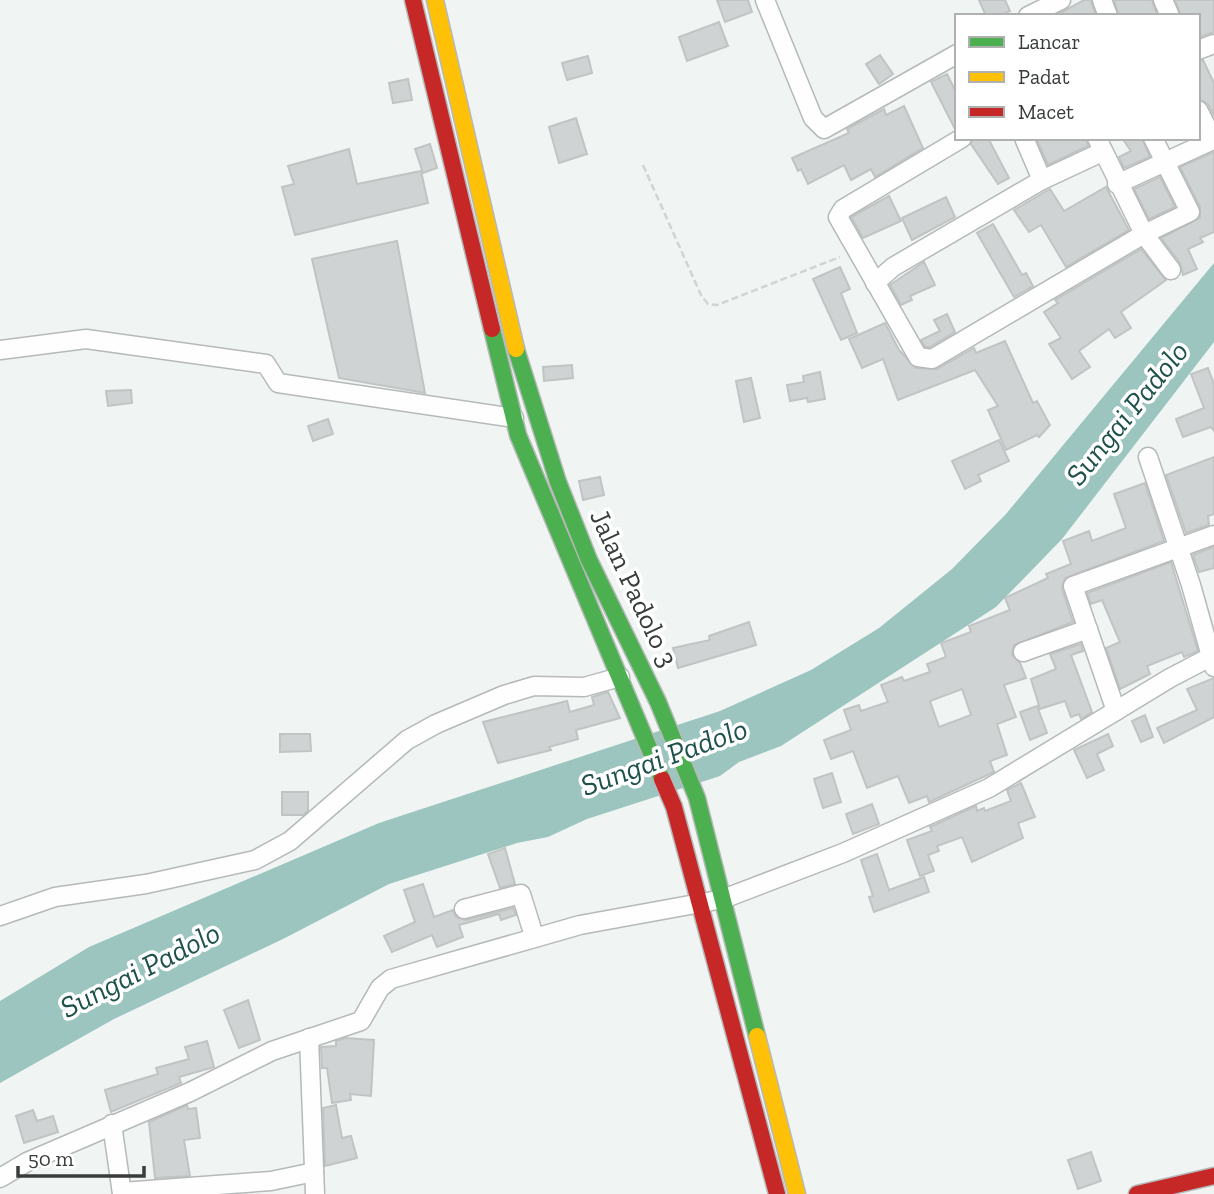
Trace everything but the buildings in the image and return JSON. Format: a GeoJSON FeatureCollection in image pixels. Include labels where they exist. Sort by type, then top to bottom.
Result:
{"type":"FeatureCollection","features":[{"type":"Feature","properties":{"kind":"street","name":"Jalan Padolo 3"},"geometry":{"type":"LineString","coordinates":[[412,0],[514,418],[553,524],[635,709],[674,807],[776,1188]]}},
{"type":"Feature","properties":{"kind":"street","name":"Jalan Padolo 3"},"geometry":{"type":"LineString","coordinates":[[435,0],[520,370],[537,424],[589,560],[658,702],[697,798],[797,1194]]}},
{"type":"Feature","properties":{"kind":"street"},"geometry":{"type":"LineString","coordinates":[[765,0],[813,118],[824,129],[955,55]]}},
{"type":"Feature","properties":{"kind":"street"},"geometry":{"type":"LineString","coordinates":[[1033,14],[1051,6]]}},
{"type":"Feature","properties":{"kind":"street"},"geometry":{"type":"LineString","coordinates":[[1117,184],[1166,162],[1212,133],[1200,113]]}},
{"type":"Feature","properties":{"kind":"street"},"geometry":{"type":"LineString","coordinates":[[446,139],[467,134]]}},
{"type":"Feature","properties":{"kind":"street"},"geometry":{"type":"LineString","coordinates":[[958,140],[841,212],[838,220],[918,357],[933,359],[1144,234],[1190,212],[1154,140]]}},
{"type":"Feature","properties":{"kind":"street"},"geometry":{"type":"LineString","coordinates":[[1025,140],[1042,180]]}},
{"type":"Feature","properties":{"kind":"street"},"geometry":{"type":"LineString","coordinates":[[874,283],[892,267],[1099,145],[1144,234],[1171,270]]}},
{"type":"Feature","properties":{"kind":"street"},"geometry":{"type":"LineString","coordinates":[[0,350],[86,339],[267,365],[278,383],[514,418]]}},
{"type":"Feature","properties":{"kind":"street"},"geometry":{"type":"LineString","coordinates":[[0,1178],[27,1162],[309,1038],[361,1021],[380,988],[391,979],[534,936],[723,899],[843,853],[989,788],[1116,711],[1213,660],[1148,457]]}},
{"type":"Feature","properties":{"kind":"street"},"geometry":{"type":"LineString","coordinates":[[1116,711],[1073,586],[1214,535]]}},
{"type":"Feature","properties":{"kind":"street"},"geometry":{"type":"LineString","coordinates":[[1023,652],[1088,629]]}},
{"type":"Feature","properties":{"kind":"street"},"geometry":{"type":"LineString","coordinates":[[0,916],[55,897],[146,884],[256,860],[290,841],[407,740],[436,724],[503,695],[534,686],[584,687],[620,677]]}},
{"type":"Feature","properties":{"kind":"street"},"geometry":{"type":"LineString","coordinates":[[464,909],[521,894],[534,936]]}},
{"type":"Feature","properties":{"kind":"street"},"geometry":{"type":"LineString","coordinates":[[309,1038],[315,1194]]}},
{"type":"Feature","properties":{"kind":"street"},"geometry":{"type":"LineString","coordinates":[[112,1124],[122,1193],[235,1189],[314,1172]]}},
{"type":"Feature","properties":{"kind":"street"},"geometry":{"type":"LineString","coordinates":[[1137,1194],[1214,1176]]}},
{"type":"Feature","properties":{"kind":"street"},"geometry":{"type":"LineString","coordinates":[[776,1188],[793,1177]]}},
{"type":"Feature","properties":{"kind":"path"},"geometry":{"type":"LineString","coordinates":[[643,166],[701,295],[708,304],[717,305],[856,251]]}},
{"type":"Feature","properties":{"kind":"water","name":"Sungai Padolo"},"geometry":{"type":"Polygon","coordinates":[[[1214,263],[1214,342],[1062,539],[996,607],[781,746],[739,762],[720,776],[587,819],[548,837],[517,843],[389,884],[283,939],[114,1019],[0,1083],[0,1001],[89,947],[379,823],[720,711],[811,670],[879,628],[952,569],[1006,514],[1214,263]]]}},
{"type":"Feature","properties":{"kind":"traffic: fast"},"geometry":{"type":"LineString","coordinates":[[492,329],[518,435],[662,779]]}},
{"type":"Feature","properties":{"kind":"traffic: fast"},"geometry":{"type":"LineString","coordinates":[[516,349],[558,482],[589,560],[658,702],[697,798],[757,1036]]}},
{"type":"Feature","properties":{"kind":"traffic: slow"},"geometry":{"type":"LineString","coordinates":[[435,0],[516,349]]}},
{"type":"Feature","properties":{"kind":"traffic: slow"},"geometry":{"type":"LineString","coordinates":[[757,1036],[797,1194]]}},
{"type":"Feature","properties":{"kind":"traffic: jam"},"geometry":{"type":"LineString","coordinates":[[413,0],[492,329]]}},
{"type":"Feature","properties":{"kind":"traffic: jam"},"geometry":{"type":"LineString","coordinates":[[662,779],[674,807],[777,1194]]}},
{"type":"Feature","properties":{"kind":"traffic: jam"},"geometry":{"type":"LineString","coordinates":[[1137,1194],[1214,1176]]}}]}
